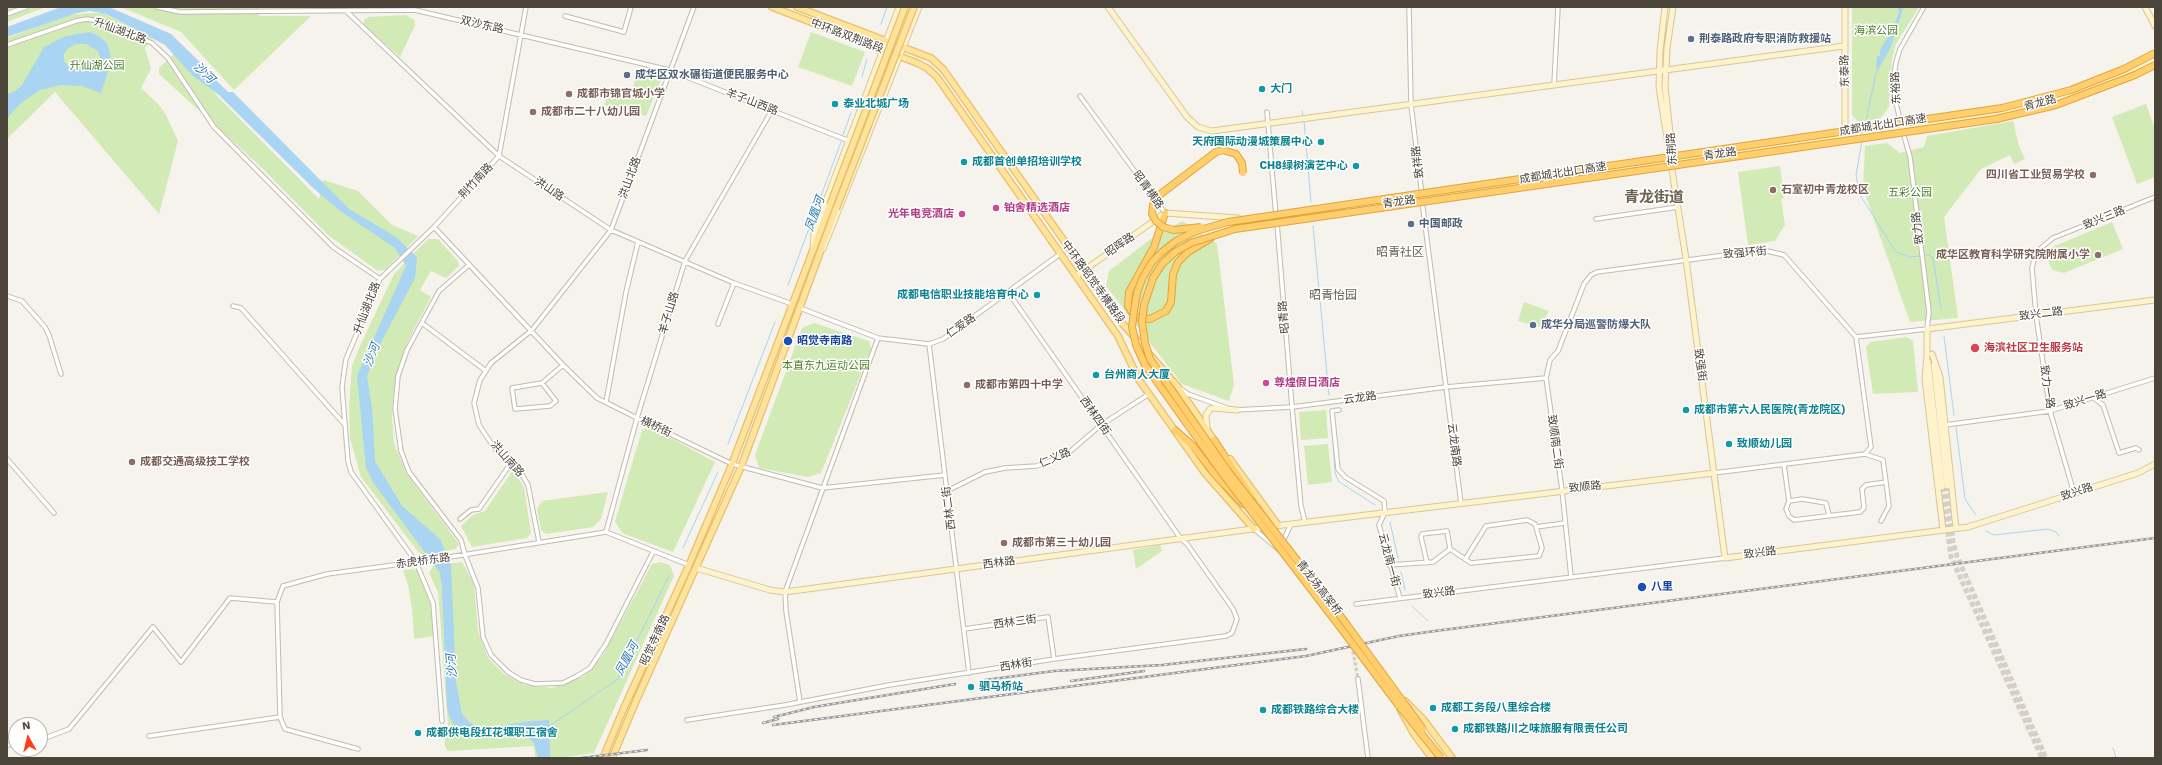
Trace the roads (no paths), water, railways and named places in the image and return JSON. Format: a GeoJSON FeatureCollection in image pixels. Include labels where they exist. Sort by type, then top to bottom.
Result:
{"type":"FeatureCollection","features":[{"type":"Feature","properties":{"kind":"highway","name":"成都城北出口高速"},"geometry":{"type":"LineString","coordinates":[[1189,422],[1145,364],[1136,345],[1132,328],[1137,293],[1152,262],[1176,241],[1196,231],[1228,222],[2002,108],[2071,90],[2124,69],[2155,53]]}},
{"type":"Feature","properties":{"kind":"highway","name":"成都城北出口高速"},"geometry":{"type":"LineString","coordinates":[[1189,422],[1150,359],[1145,343],[1142,322],[1144,305],[1153,278],[1162,264],[1175,252],[1191,243],[1224,231],[1996,119],[2056,105],[2135,74],[2155,64]]}},
{"type":"Feature","properties":{"kind":"highway"},"geometry":{"type":"LineString","coordinates":[[1228,222],[1180,230],[1168,230],[1159,225],[1154,218],[1152,204],[1158,194],[1216,152],[1224,150],[1236,154],[1242,163],[1243,173]]}},
{"type":"Feature","properties":{"kind":"highway"},"geometry":{"type":"LineString","coordinates":[[1165,213],[1154,246],[1129,292],[1128,299],[1130,312],[1135,317],[1144,319],[1157,317],[1169,306],[1173,274],[1178,262],[1188,252],[1224,231]]}},
{"type":"Feature","properties":{"kind":"highway","name":"青龙场高架桥"},"geometry":{"type":"LineString","coordinates":[[1189,422],[1264,516],[1401,697],[1445,758]]}},
{"type":"Feature","properties":{"kind":"highway","name":"青龙场高架桥"},"geometry":{"type":"LineString","coordinates":[[1189,422],[1257,519],[1396,702],[1441,758]]}},
{"type":"Feature","properties":{"kind":"highway"},"geometry":{"type":"LineString","coordinates":[[1175,430],[1193,446],[1216,476],[1257,519]]}},
{"type":"Feature","properties":{"kind":"highway"},"geometry":{"type":"LineString","coordinates":[[1214,440],[1264,516]]}},
{"type":"Feature","properties":{"kind":"main road","name":"中环路双荆路段"},"geometry":{"type":"LineString","coordinates":[[772,7],[900,56]]}},
{"type":"Feature","properties":{"kind":"main road","name":"中环路双荆路段"},"geometry":{"type":"LineString","coordinates":[[797,7],[903,47]]}},
{"type":"Feature","properties":{"kind":"main road","name":"昭觉寺南路"},"geometry":{"type":"LineString","coordinates":[[603,758],[623,710],[689,565],[732,464],[905,7]]}},
{"type":"Feature","properties":{"kind":"main road","name":"昭觉寺南路"},"geometry":{"type":"LineString","coordinates":[[612,758],[741,467],[836,209],[914,7]]}},
{"type":"Feature","properties":{"kind":"main road","name":"中环路昭觉寺横路段"},"geometry":{"type":"LineString","coordinates":[[903,47],[931,58],[943,69],[1122,323],[1178,386],[1214,440],[1246,480],[1278,525]]}},
{"type":"Feature","properties":{"kind":"main road","name":"中环路昭觉寺横路段"},"geometry":{"type":"LineString","coordinates":[[900,56],[927,68],[937,77],[1118,336],[1139,380],[1204,472],[1254,529]]}},
{"type":"Feature","properties":{"kind":"main road"},"geometry":{"type":"LineString","coordinates":[[1401,697],[1423,719],[1452,758]]}},
{"type":"Feature","properties":{"kind":"main road"},"geometry":{"type":"LineString","coordinates":[[1396,702],[1414,734],[1432,758]]}},
{"type":"Feature","properties":{"kind":"street"},"geometry":{"type":"LineString","coordinates":[[7,14],[26,7]]}},
{"type":"Feature","properties":{"kind":"street","name":"双沙东路"},"geometry":{"type":"LineString","coordinates":[[157,7],[180,12],[288,9],[346,11],[415,10],[520,35]]}},
{"type":"Feature","properties":{"kind":"street","name":"荆竹南路"},"geometry":{"type":"LineString","coordinates":[[380,279],[434,227],[499,156],[526,7]]}},
{"type":"Feature","properties":{"kind":"street"},"geometry":{"type":"LineString","coordinates":[[565,16],[624,32],[632,7]]}},
{"type":"Feature","properties":{"kind":"street","name":"洪山北路"},"geometry":{"type":"LineString","coordinates":[[532,330],[611,230],[669,70],[694,7]]}},
{"type":"Feature","properties":{"kind":"street","name":"昭觉寺南路"},"geometry":{"type":"LineString","coordinates":[[812,254],[814,234],[899,7]]}},
{"type":"Feature","properties":{"kind":"street","name":"昭觉寺南路"},"geometry":{"type":"LineString","coordinates":[[819,257],[828,240],[919,7]]}},
{"type":"Feature","properties":{"kind":"street"},"geometry":{"type":"LineString","coordinates":[[1108,7],[1192,123],[1198,127],[1212,130],[1308,119],[1844,46]]}},
{"type":"Feature","properties":{"kind":"street","name":"致祥路"},"geometry":{"type":"LineString","coordinates":[[1409,7],[1411,105],[1446,387]]}},
{"type":"Feature","properties":{"kind":"street"},"geometry":{"type":"LineString","coordinates":[[1554,85],[1558,7]]}},
{"type":"Feature","properties":{"kind":"street","name":"东荆路"},"geometry":{"type":"LineString","coordinates":[[1665,7],[1659,70],[1672,161]]}},
{"type":"Feature","properties":{"kind":"street","name":"东荆路"},"geometry":{"type":"LineString","coordinates":[[1673,7],[1665,87],[1673,173]]}},
{"type":"Feature","properties":{"kind":"street","name":"东泰路"},"geometry":{"type":"LineString","coordinates":[[1845,7],[1845,136]]}},
{"type":"Feature","properties":{"kind":"street","name":"东裕路"},"geometry":{"type":"LineString","coordinates":[[1902,128],[1896,103],[1896,62],[1900,49],[1924,7]]}},
{"type":"Feature","properties":{"kind":"street"},"geometry":{"type":"LineString","coordinates":[[2145,7],[2155,26]]}},
{"type":"Feature","properties":{"kind":"street","name":"洪山路"},"geometry":{"type":"LineString","coordinates":[[346,11],[499,156],[611,230],[734,283],[792,304]]}},
{"type":"Feature","properties":{"kind":"street","name":"升仙湖北路"},"geometry":{"type":"LineString","coordinates":[[7,45],[76,21],[87,19],[99,20],[152,43],[168,58],[214,126],[334,247],[380,279],[346,359],[342,387],[348,460],[352,472],[416,562],[433,602],[442,721]]}},
{"type":"Feature","properties":{"kind":"street","name":"羊子山西路"},"geometry":{"type":"LineString","coordinates":[[520,35],[669,70],[865,147]]}},
{"type":"Feature","properties":{"kind":"street","name":"青龙路"},"geometry":{"type":"LineString","coordinates":[[1277,220],[1999,113],[2051,101],[2095,85],[2155,59]]}},
{"type":"Feature","properties":{"kind":"street","name":"昭青横路"},"geometry":{"type":"LineString","coordinates":[[1080,96],[1165,213],[1220,218],[1277,220]]}},
{"type":"Feature","properties":{"kind":"street","name":"羊子山路"},"geometry":{"type":"LineString","coordinates":[[606,532],[637,418],[685,261],[772,110]]}},
{"type":"Feature","properties":{"kind":"street","name":"昭青路"},"geometry":{"type":"LineString","coordinates":[[1266,112],[1277,220],[1301,506],[1305,522]]}},
{"type":"Feature","properties":{"kind":"street","name":"致力路"},"geometry":{"type":"LineString","coordinates":[[1902,128],[1910,157],[1929,312],[1927,329],[1945,486],[1956,528]]}},
{"type":"Feature","properties":{"kind":"street","name":"致强街"},"geometry":{"type":"LineString","coordinates":[[1673,173],[1686,259],[1725,558]]}},
{"type":"Feature","properties":{"kind":"street","name":"致兴三路"},"geometry":{"type":"LineString","coordinates":[[2053,238],[2155,198]]}},
{"type":"Feature","properties":{"kind":"street"},"geometry":{"type":"LineString","coordinates":[[1596,219],[1678,208]]}},
{"type":"Feature","properties":{"kind":"street","name":"昭晖路"},"geometry":{"type":"LineString","coordinates":[[1076,276],[1165,213]]}},
{"type":"Feature","properties":{"kind":"street","name":"横桥街"},"geometry":{"type":"LineString","coordinates":[[434,227],[532,330],[563,365],[597,398],[637,418],[732,464],[822,488],[945,475]]}},
{"type":"Feature","properties":{"kind":"street","name":"致力一路"},"geometry":{"type":"LineString","coordinates":[[2053,238],[2041,248],[2035,256],[2032,268],[2036,315],[2050,411],[2074,493]]}},
{"type":"Feature","properties":{"kind":"street"},"geometry":{"type":"LineString","coordinates":[[606,402],[626,292],[638,242]]}},
{"type":"Feature","properties":{"kind":"street","name":"致强环街"},"geometry":{"type":"LineString","coordinates":[[1546,378],[1550,360],[1558,351],[1584,284],[1591,275],[1604,270],[1686,259],[1763,250],[1784,255],[1856,337]]}},
{"type":"Feature","properties":{"kind":"street","name":"仁爱路"},"geometry":{"type":"LineString","coordinates":[[929,344],[943,338],[1060,254]]}},
{"type":"Feature","properties":{"kind":"street"},"geometry":{"type":"LineString","coordinates":[[469,265],[439,291],[407,350],[398,376],[395,409],[401,451],[409,472],[461,540],[465,555],[478,588],[483,637],[491,655],[500,665],[521,680],[535,684],[563,683],[590,668],[606,644],[653,552]]}},
{"type":"Feature","properties":{"kind":"street"},"geometry":{"type":"LineString","coordinates":[[718,324],[734,283]]}},
{"type":"Feature","properties":{"kind":"street","name":"西林四街"},"geometry":{"type":"LineString","coordinates":[[1008,292],[1181,539]]}},
{"type":"Feature","properties":{"kind":"street"},"geometry":{"type":"LineString","coordinates":[[7,296],[22,301],[45,327],[49,335],[61,374]]}},
{"type":"Feature","properties":{"kind":"street","name":"致兴二路"},"geometry":{"type":"LineString","coordinates":[[1927,329],[2155,300]]}},
{"type":"Feature","properties":{"kind":"street"},"geometry":{"type":"LineString","coordinates":[[233,306],[241,308],[346,426]]}},
{"type":"Feature","properties":{"kind":"street"},"geometry":{"type":"LineString","coordinates":[[800,308],[878,338],[929,344]]}},
{"type":"Feature","properties":{"kind":"street"},"geometry":{"type":"LineString","coordinates":[[422,323],[486,371]]}},
{"type":"Feature","properties":{"kind":"street"},"geometry":{"type":"LineString","coordinates":[[1881,521],[1889,506],[1886,482],[1883,460],[1864,454],[1871,447],[1856,337],[1927,329]]}},
{"type":"Feature","properties":{"kind":"street","name":"洪山南路"},"geometry":{"type":"LineString","coordinates":[[532,330],[491,363],[480,380],[474,403],[479,425],[495,449],[521,473],[528,485],[539,542]]}},
{"type":"Feature","properties":{"kind":"street"},"geometry":{"type":"LineString","coordinates":[[800,702],[786,612],[785,592],[878,338]]}},
{"type":"Feature","properties":{"kind":"street","name":"西林二街"},"geometry":{"type":"LineString","coordinates":[[929,344],[969,673]]}},
{"type":"Feature","properties":{"kind":"street","name":"致力路"},"geometry":{"type":"LineString","coordinates":[[1930,355],[1940,377],[1945,425],[1943,530]]}},
{"type":"Feature","properties":{"kind":"street"},"geometry":{"type":"LineString","coordinates":[[542,383],[556,401],[550,406],[515,409],[512,388],[542,383],[563,365]]}},
{"type":"Feature","properties":{"kind":"street","name":"云龙路"},"geometry":{"type":"LineString","coordinates":[[1178,386],[1188,394],[1237,410],[1292,407],[1446,387],[1546,378]]}},
{"type":"Feature","properties":{"kind":"street","name":"致顺南二街"},"geometry":{"type":"LineString","coordinates":[[1546,378],[1562,490],[1572,577]]}},
{"type":"Feature","properties":{"kind":"street","name":"致兴一路"},"geometry":{"type":"LineString","coordinates":[[1945,425],[2050,411],[2153,378]]}},
{"type":"Feature","properties":{"kind":"street","name":"云龙南路"},"geometry":{"type":"LineString","coordinates":[[1446,387],[1461,503]]}},
{"type":"Feature","properties":{"kind":"street","name":"仁义路"},"geometry":{"type":"LineString","coordinates":[[947,491],[985,472],[1004,468],[1036,466],[1066,455],[1101,425],[1149,394]]}},
{"type":"Feature","properties":{"kind":"street"},"geometry":{"type":"LineString","coordinates":[[2094,398],[2103,405],[2119,453],[2136,448],[2139,450]]}},
{"type":"Feature","properties":{"kind":"street"},"geometry":{"type":"LineString","coordinates":[[1207,430],[1206,415],[1210,409],[1237,410]]}},
{"type":"Feature","properties":{"kind":"street"},"geometry":{"type":"LineString","coordinates":[[1339,410],[1332,410],[1338,469],[1344,477],[1384,501],[1385,512]]}},
{"type":"Feature","properties":{"kind":"street","name":"致顺路"},"geometry":{"type":"LineString","coordinates":[[1305,522],[1562,490],[1784,465],[1864,454]]}},
{"type":"Feature","properties":{"kind":"street"},"geometry":{"type":"LineString","coordinates":[[7,459],[54,513]]}},
{"type":"Feature","properties":{"kind":"street"},"geometry":{"type":"LineString","coordinates":[[460,519],[471,510],[479,509],[511,464]]}},
{"type":"Feature","properties":{"kind":"street","name":"致兴路"},"geometry":{"type":"LineString","coordinates":[[1356,604],[1968,527],[2138,473],[2155,464]]}},
{"type":"Feature","properties":{"kind":"street"},"geometry":{"type":"LineString","coordinates":[[1784,465],[1789,501],[1786,509],[1789,516],[1794,520],[1860,512],[1864,508],[1862,488],[1866,485],[1886,482]]}},
{"type":"Feature","properties":{"kind":"street"},"geometry":{"type":"LineString","coordinates":[[1789,501],[1802,499],[1826,503],[1829,515]]}},
{"type":"Feature","properties":{"kind":"street","name":"云龙南一街"},"geometry":{"type":"LineString","coordinates":[[1385,512],[1379,525],[1389,565],[1400,598]]}},
{"type":"Feature","properties":{"kind":"street"},"geometry":{"type":"LineString","coordinates":[[1450,549],[1466,558],[1471,563],[1482,563],[1539,556],[1542,548],[1533,521],[1527,520],[1489,525],[1486,526],[1466,558]]}},
{"type":"Feature","properties":{"kind":"street","name":"西林路"},"geometry":{"type":"LineString","coordinates":[[696,568],[770,590],[785,592],[1305,522]]}},
{"type":"Feature","properties":{"kind":"street"},"geometry":{"type":"LineString","coordinates":[[1536,527],[1565,523]]}},
{"type":"Feature","properties":{"kind":"street"},"geometry":{"type":"LineString","coordinates":[[1279,550],[1291,524]]}},
{"type":"Feature","properties":{"kind":"street"},"geometry":{"type":"LineString","coordinates":[[1254,529],[1279,550],[1331,616],[1345,627],[1350,635]]}},
{"type":"Feature","properties":{"kind":"street"},"geometry":{"type":"LineString","coordinates":[[1427,563],[1421,537],[1422,534],[1447,531],[1450,549]]}},
{"type":"Feature","properties":{"kind":"street"},"geometry":{"type":"LineString","coordinates":[[606,532],[653,552],[689,565]]}},
{"type":"Feature","properties":{"kind":"street","name":"赤虎桥东路"},"geometry":{"type":"LineString","coordinates":[[280,716],[277,602],[283,586],[326,574],[465,555],[606,532]]}},
{"type":"Feature","properties":{"kind":"street","name":"西林街"},"geometry":{"type":"LineString","coordinates":[[687,720],[1054,659],[1226,636],[1232,633],[1237,619],[1234,609],[1188,544],[1181,539]]}},
{"type":"Feature","properties":{"kind":"street"},"geometry":{"type":"LineString","coordinates":[[1389,565],[1433,562],[1450,549]]}},
{"type":"Feature","properties":{"kind":"street"},"geometry":{"type":"LineString","coordinates":[[48,737],[68,729],[153,627],[181,662],[230,598],[277,602]]}},
{"type":"Feature","properties":{"kind":"street","name":"西林三街"},"geometry":{"type":"LineString","coordinates":[[964,628],[1048,617],[1054,659]]}},
{"type":"Feature","properties":{"kind":"street"},"geometry":{"type":"LineString","coordinates":[[1358,678],[1368,758]]}},
{"type":"Feature","properties":{"kind":"street"},"geometry":{"type":"LineString","coordinates":[[149,736],[280,716],[285,729],[358,749]]}},
{"type":"Feature","properties":{"kind":"water","name":"沙河"},"geometry":{"type":"Polygon","coordinates":[[[61,7],[109,7],[171,34],[214,76],[228,92],[233,92],[349,209],[396,237],[417,257],[415,278],[377,350],[367,376],[372,408],[375,461],[402,506],[440,539],[451,564],[456,682],[462,714],[469,722],[481,729],[531,721],[549,720],[550,758],[538,758],[534,743],[523,733],[487,738],[468,738],[457,730],[450,718],[447,708],[442,587],[440,573],[373,482],[366,468],[357,376],[406,266],[395,248],[340,211],[311,186],[219,95],[193,76],[165,45],[106,14],[90,11],[77,13],[7,37],[7,27],[61,7]]]}},
{"type":"Feature","properties":{"kind":"water"},"geometry":{"type":"Polygon","coordinates":[[[1898,7],[1903,7],[1890,49],[1876,73],[1877,57],[1880,55],[1880,50],[1893,29],[1899,12],[1898,7]]]}},
{"type":"Feature","properties":{"kind":"water"},"geometry":{"type":"Polygon","coordinates":[[[90,32],[99,36],[107,43],[111,62],[101,93],[82,86],[61,85],[40,90],[21,103],[9,116],[7,122],[7,94],[14,92],[22,85],[44,47],[66,36],[90,32]],[[76,44],[68,48],[64,54],[64,61],[69,67],[77,70],[92,71],[99,68],[102,63],[98,51],[86,44],[76,44]]]}},
{"type":"Feature","properties":{"kind":"waterway","name":"凤凰河"},"geometry":{"type":"LineString","coordinates":[[881,24],[887,7]]}},
{"type":"Feature","properties":{"kind":"waterway","name":"凤凰河"},"geometry":{"type":"LineString","coordinates":[[862,77],[867,59]]}},
{"type":"Feature","properties":{"kind":"waterway"},"geometry":{"type":"LineString","coordinates":[[1865,126],[1876,73]]}},
{"type":"Feature","properties":{"kind":"waterway"},"geometry":{"type":"LineString","coordinates":[[1302,111],[1303,116]]}},
{"type":"Feature","properties":{"kind":"waterway","name":"凤凰河"},"geometry":{"type":"LineString","coordinates":[[843,135],[851,113]]}},
{"type":"Feature","properties":{"kind":"waterway"},"geometry":{"type":"LineString","coordinates":[[1304,121],[1311,202]]}},
{"type":"Feature","properties":{"kind":"waterway"},"geometry":{"type":"LineString","coordinates":[[1862,141],[1856,175],[1860,195],[1896,252],[1910,257],[1929,255],[1933,258],[1941,309]]}},
{"type":"Feature","properties":{"kind":"waterway","name":"凤凰河"},"geometry":{"type":"LineString","coordinates":[[788,285],[841,142]]}},
{"type":"Feature","properties":{"kind":"waterway"},"geometry":{"type":"LineString","coordinates":[[1313,226],[1329,395]]}},
{"type":"Feature","properties":{"kind":"waterway","name":"凤凰河"},"geometry":{"type":"LineString","coordinates":[[728,444],[775,322]]}},
{"type":"Feature","properties":{"kind":"waterway"},"geometry":{"type":"LineString","coordinates":[[1944,336],[1954,415]]}},
{"type":"Feature","properties":{"kind":"waterway"},"geometry":{"type":"LineString","coordinates":[[1332,424],[1335,472],[1338,481],[1375,505]]}},
{"type":"Feature","properties":{"kind":"waterway"},"geometry":{"type":"LineString","coordinates":[[1956,427],[1965,499],[1976,515]]}},
{"type":"Feature","properties":{"kind":"waterway","name":"凤凰河"},"geometry":{"type":"LineString","coordinates":[[683,548],[718,472]]}},
{"type":"Feature","properties":{"kind":"waterway"},"geometry":{"type":"LineString","coordinates":[[1390,522],[1398,558]]}},
{"type":"Feature","properties":{"kind":"waterway"},"geometry":{"type":"LineString","coordinates":[[1986,531],[1994,535],[2048,529],[2056,532],[2059,536]]}},
{"type":"Feature","properties":{"kind":"waterway"},"geometry":{"type":"LineString","coordinates":[[1401,572],[1405,590]]}},
{"type":"Feature","properties":{"kind":"waterway","name":"凤凰河"},"geometry":{"type":"LineString","coordinates":[[548,727],[618,679],[669,576]]}},
{"type":"Feature","properties":{"kind":"waterway"},"geometry":{"type":"LineString","coordinates":[[1412,606],[1428,621]]}},
{"type":"Feature","properties":{"kind":"waterway"},"geometry":{"type":"LineString","coordinates":[[2113,748],[2116,758]]}},
{"type":"Feature","properties":{"kind":"tunnel"},"geometry":{"type":"LineString","coordinates":[[1947,486],[1953,542],[1957,556],[2046,758]]}},
{"type":"Feature","properties":{"kind":"tunnel"},"geometry":{"type":"LineString","coordinates":[[1942,487],[1951,557],[2042,758]]}},
{"type":"Feature","properties":{"kind":"tunnel"},"geometry":{"type":"LineString","coordinates":[[1352,646],[1358,679]]}},
{"type":"Feature","properties":{"kind":"railway"},"geometry":{"type":"LineString","coordinates":[[773,725],[1306,656],[1399,636],[1435,631],[2155,538]]}},
{"type":"Feature","properties":{"kind":"railway"},"geometry":{"type":"LineString","coordinates":[[985,680],[1054,671],[1162,665],[1306,649]]}},
{"type":"Feature","properties":{"kind":"railway"},"geometry":{"type":"LineString","coordinates":[[1071,681],[1144,671]]}},
{"type":"Feature","properties":{"kind":"railway"},"geometry":{"type":"LineString","coordinates":[[774,717],[814,707],[955,684]]}},
{"type":"Feature","properties":{"kind":"railway"},"geometry":{"type":"LineString","coordinates":[[763,723],[778,719]]}},
{"type":"Feature","properties":{"kind":"railway"},"geometry":{"type":"LineString","coordinates":[[581,758],[647,750]]}},
{"type":"Feature","properties":{"kind":"place","name":"荆泰路政府专职消防救援站"},"geometry":{"type":"Point","coordinates":[1691,39]}},
{"type":"Feature","properties":{"kind":"place","name":"成华区双水碾街道便民服务中心"},"geometry":{"type":"Point","coordinates":[627,75]}},
{"type":"Feature","properties":{"kind":"place","name":"大门"},"geometry":{"type":"Point","coordinates":[1262,89]}},
{"type":"Feature","properties":{"kind":"place","name":"成都市锦官城小学"},"geometry":{"type":"Point","coordinates":[569,94]}},
{"type":"Feature","properties":{"kind":"place","name":"泰业北城广场"},"geometry":{"type":"Point","coordinates":[835,104]}},
{"type":"Feature","properties":{"kind":"place","name":"成都市二十八幼儿园"},"geometry":{"type":"Point","coordinates":[533,112]}},
{"type":"Feature","properties":{"kind":"place","name":"天府国际动漫城策展中心"},"geometry":{"type":"Point","coordinates":[1321,142]}},
{"type":"Feature","properties":{"kind":"place","name":"成都首创单招培训学校"},"geometry":{"type":"Point","coordinates":[964,162]}},
{"type":"Feature","properties":{"kind":"place","name":"CH8绿树演艺中心"},"geometry":{"type":"Point","coordinates":[1356,166]}},
{"type":"Feature","properties":{"kind":"place","name":"四川省工业贸易学校"},"geometry":{"type":"Point","coordinates":[2093,175]}},
{"type":"Feature","properties":{"kind":"place","name":"石室初中青龙校区"},"geometry":{"type":"Point","coordinates":[1773,190]}},
{"type":"Feature","properties":{"kind":"place","name":"铂舍精选酒店"},"geometry":{"type":"Point","coordinates":[996,208]}},
{"type":"Feature","properties":{"kind":"place","name":"光年电竞酒店"},"geometry":{"type":"Point","coordinates":[962,214]}},
{"type":"Feature","properties":{"kind":"place","name":"中国邮政"},"geometry":{"type":"Point","coordinates":[1411,224]}},
{"type":"Feature","properties":{"kind":"place","name":"成华区教育科学研究院附属小学"},"geometry":{"type":"Point","coordinates":[2098,255]}},
{"type":"Feature","properties":{"kind":"place","name":"成都电信职业技能培育中心"},"geometry":{"type":"Point","coordinates":[1037,295]}},
{"type":"Feature","properties":{"kind":"place","name":"成华分局巡警防爆大队"},"geometry":{"type":"Point","coordinates":[1533,325]}},
{"type":"Feature","properties":{"kind":"place","name":"昭觉寺南路"},"geometry":{"type":"Point","coordinates":[788,341]}},
{"type":"Feature","properties":{"kind":"place","name":"海滨社区卫生服务站"},"geometry":{"type":"Point","coordinates":[1975,348]}},
{"type":"Feature","properties":{"kind":"place","name":"台州商人大厦"},"geometry":{"type":"Point","coordinates":[1096,375]}},
{"type":"Feature","properties":{"kind":"place","name":"尊煌假日酒店"},"geometry":{"type":"Point","coordinates":[1266,383]}},
{"type":"Feature","properties":{"kind":"place","name":"成都市第四十中学"},"geometry":{"type":"Point","coordinates":[967,385]}},
{"type":"Feature","properties":{"kind":"place","name":"成都市第六人民医院(青龙院区)"},"geometry":{"type":"Point","coordinates":[1686,410]}},
{"type":"Feature","properties":{"kind":"place","name":"致顺幼儿园"},"geometry":{"type":"Point","coordinates":[1729,444]}},
{"type":"Feature","properties":{"kind":"place","name":"成都交通高级技工学校"},"geometry":{"type":"Point","coordinates":[132,462]}},
{"type":"Feature","properties":{"kind":"place","name":"成都市第三十幼儿园"},"geometry":{"type":"Point","coordinates":[1004,543]}},
{"type":"Feature","properties":{"kind":"place","name":"八里"},"geometry":{"type":"Point","coordinates":[1642,587]}},
{"type":"Feature","properties":{"kind":"place","name":"驷马桥站"},"geometry":{"type":"Point","coordinates":[971,687]}},
{"type":"Feature","properties":{"kind":"place","name":"成都工务段八里综合楼"},"geometry":{"type":"Point","coordinates":[1433,708]}},
{"type":"Feature","properties":{"kind":"place","name":"成都铁路综合大楼"},"geometry":{"type":"Point","coordinates":[1263,710]}},
{"type":"Feature","properties":{"kind":"place","name":"成都铁路川之味旅服有限责任公司"},"geometry":{"type":"Point","coordinates":[1455,729]}},
{"type":"Feature","properties":{"kind":"place","name":"成都供电段红花堰职工宿舍"},"geometry":{"type":"Point","coordinates":[418,733]}},
{"type":"Feature","properties":{"kind":"district","name":"青龙街道"},"geometry":{"type":"Point","coordinates":[1654,198]}},
{"type":"Feature","properties":{"kind":"district","name":"昭青社区"},"geometry":{"type":"Point","coordinates":[1400,252]}},
{"type":"Feature","properties":{"kind":"district","name":"昭青怡园"},"geometry":{"type":"Point","coordinates":[1333,295]}},
{"type":"Feature","properties":{"kind":"park label","name":"海滨公园"},"geometry":{"type":"Point","coordinates":[1876,31]}},
{"type":"Feature","properties":{"kind":"park label","name":"升仙湖公园"},"geometry":{"type":"Point","coordinates":[97,66]}},
{"type":"Feature","properties":{"kind":"park label","name":"五彩公园"},"geometry":{"type":"Point","coordinates":[1910,193]}},
{"type":"Feature","properties":{"kind":"park label","name":"本直东九运动公园"},"geometry":{"type":"Point","coordinates":[826,366]}}]}
